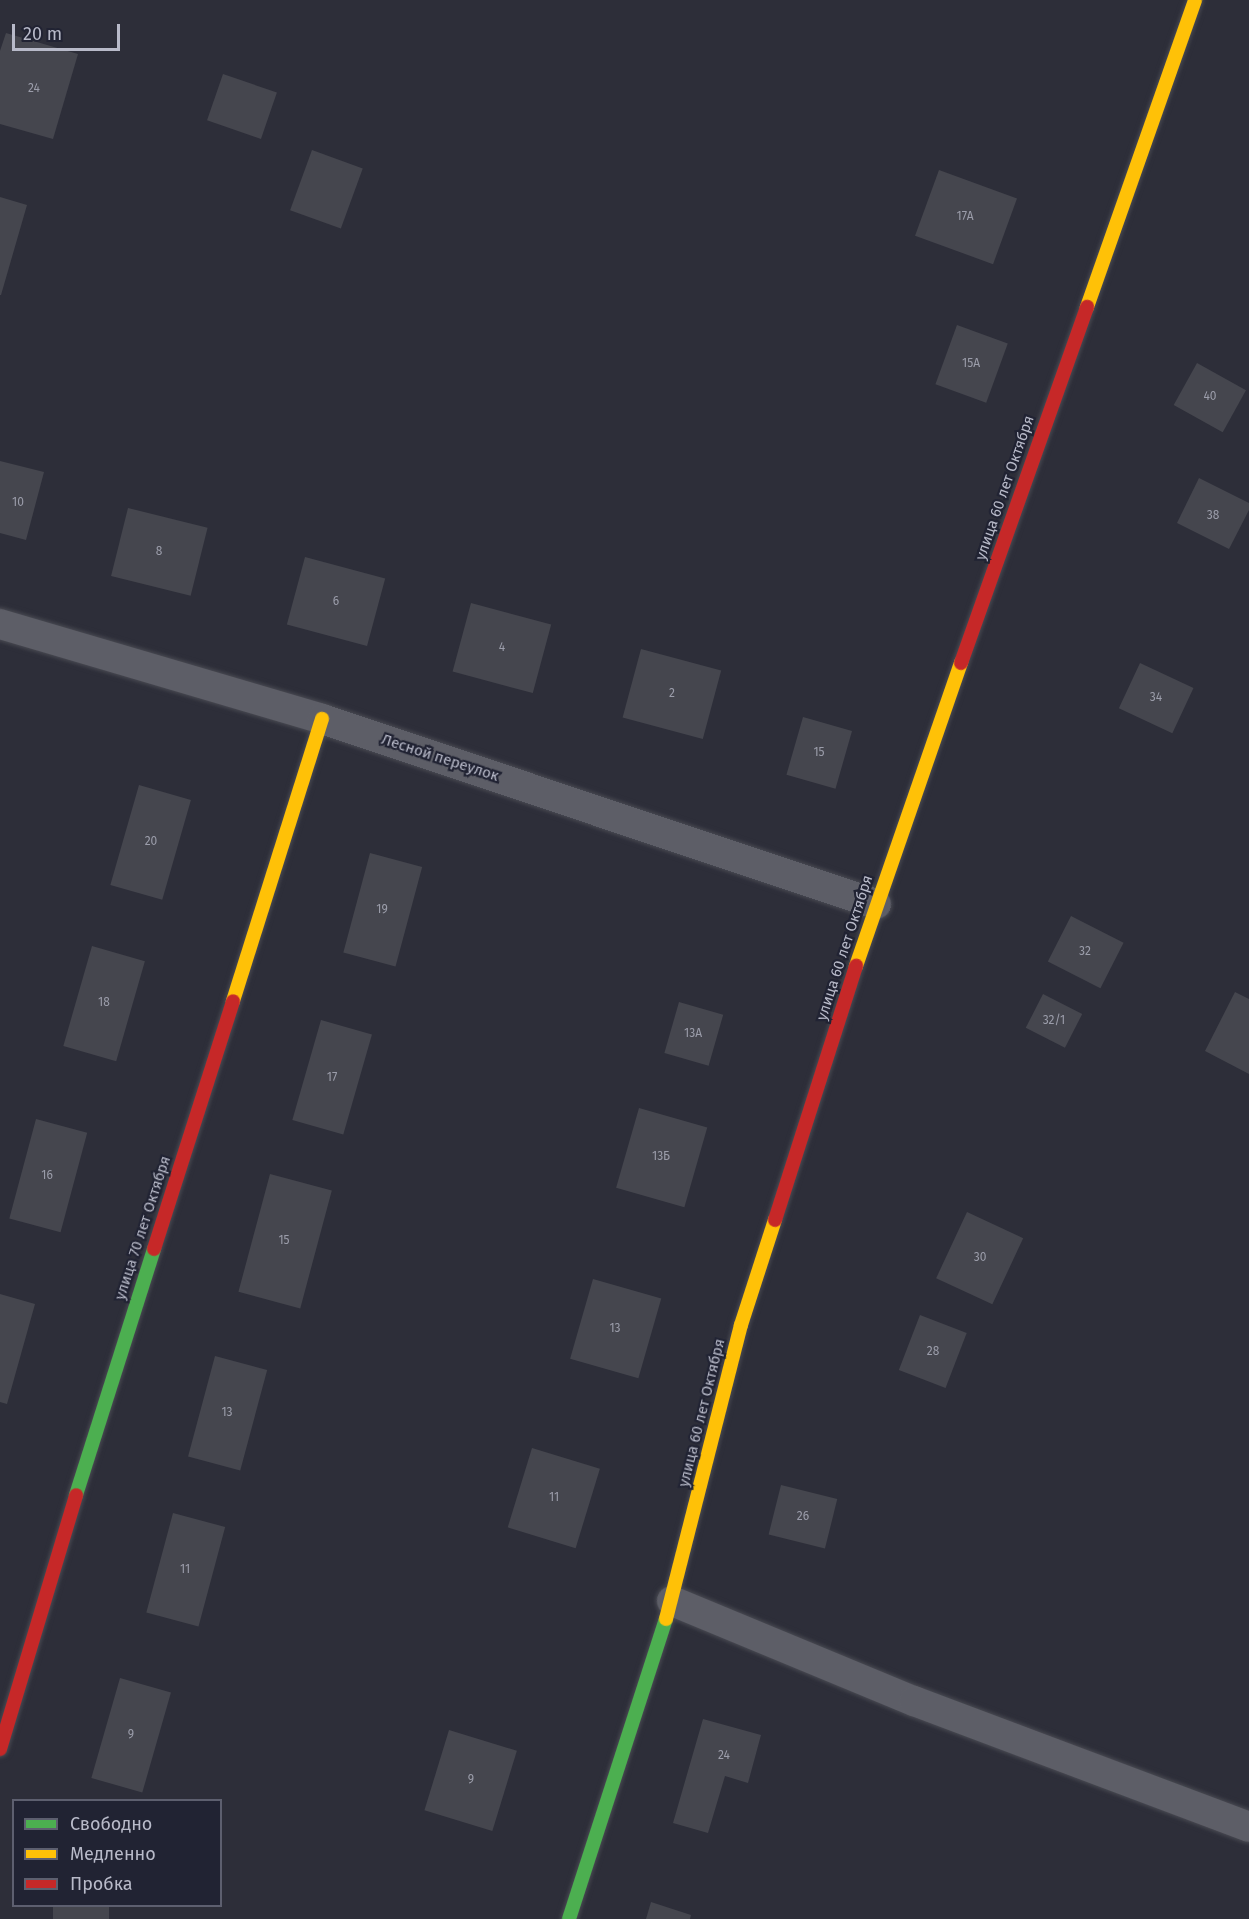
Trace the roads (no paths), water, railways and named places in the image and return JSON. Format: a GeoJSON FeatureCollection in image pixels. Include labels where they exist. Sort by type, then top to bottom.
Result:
{"type":"FeatureCollection","features":[{"type":"Feature","properties":{"kind":"street","name":"улица 60 лет Октября"},"geometry":{"type":"LineString","coordinates":[[569,1919],[672,1601],[741,1325],[876,904],[1195,0]]}},
{"type":"Feature","properties":{"kind":"street","name":"Лесной переулок"},"geometry":{"type":"LineString","coordinates":[[0,624],[322,719],[876,904]]}},
{"type":"Feature","properties":{"kind":"street","name":"улица 70 лет Октября"},"geometry":{"type":"LineString","coordinates":[[0,1749],[66,1522],[322,719]]}},
{"type":"Feature","properties":{"kind":"street"},"geometry":{"type":"LineString","coordinates":[[672,1601],[914,1701],[1249,1827]]}}]}
